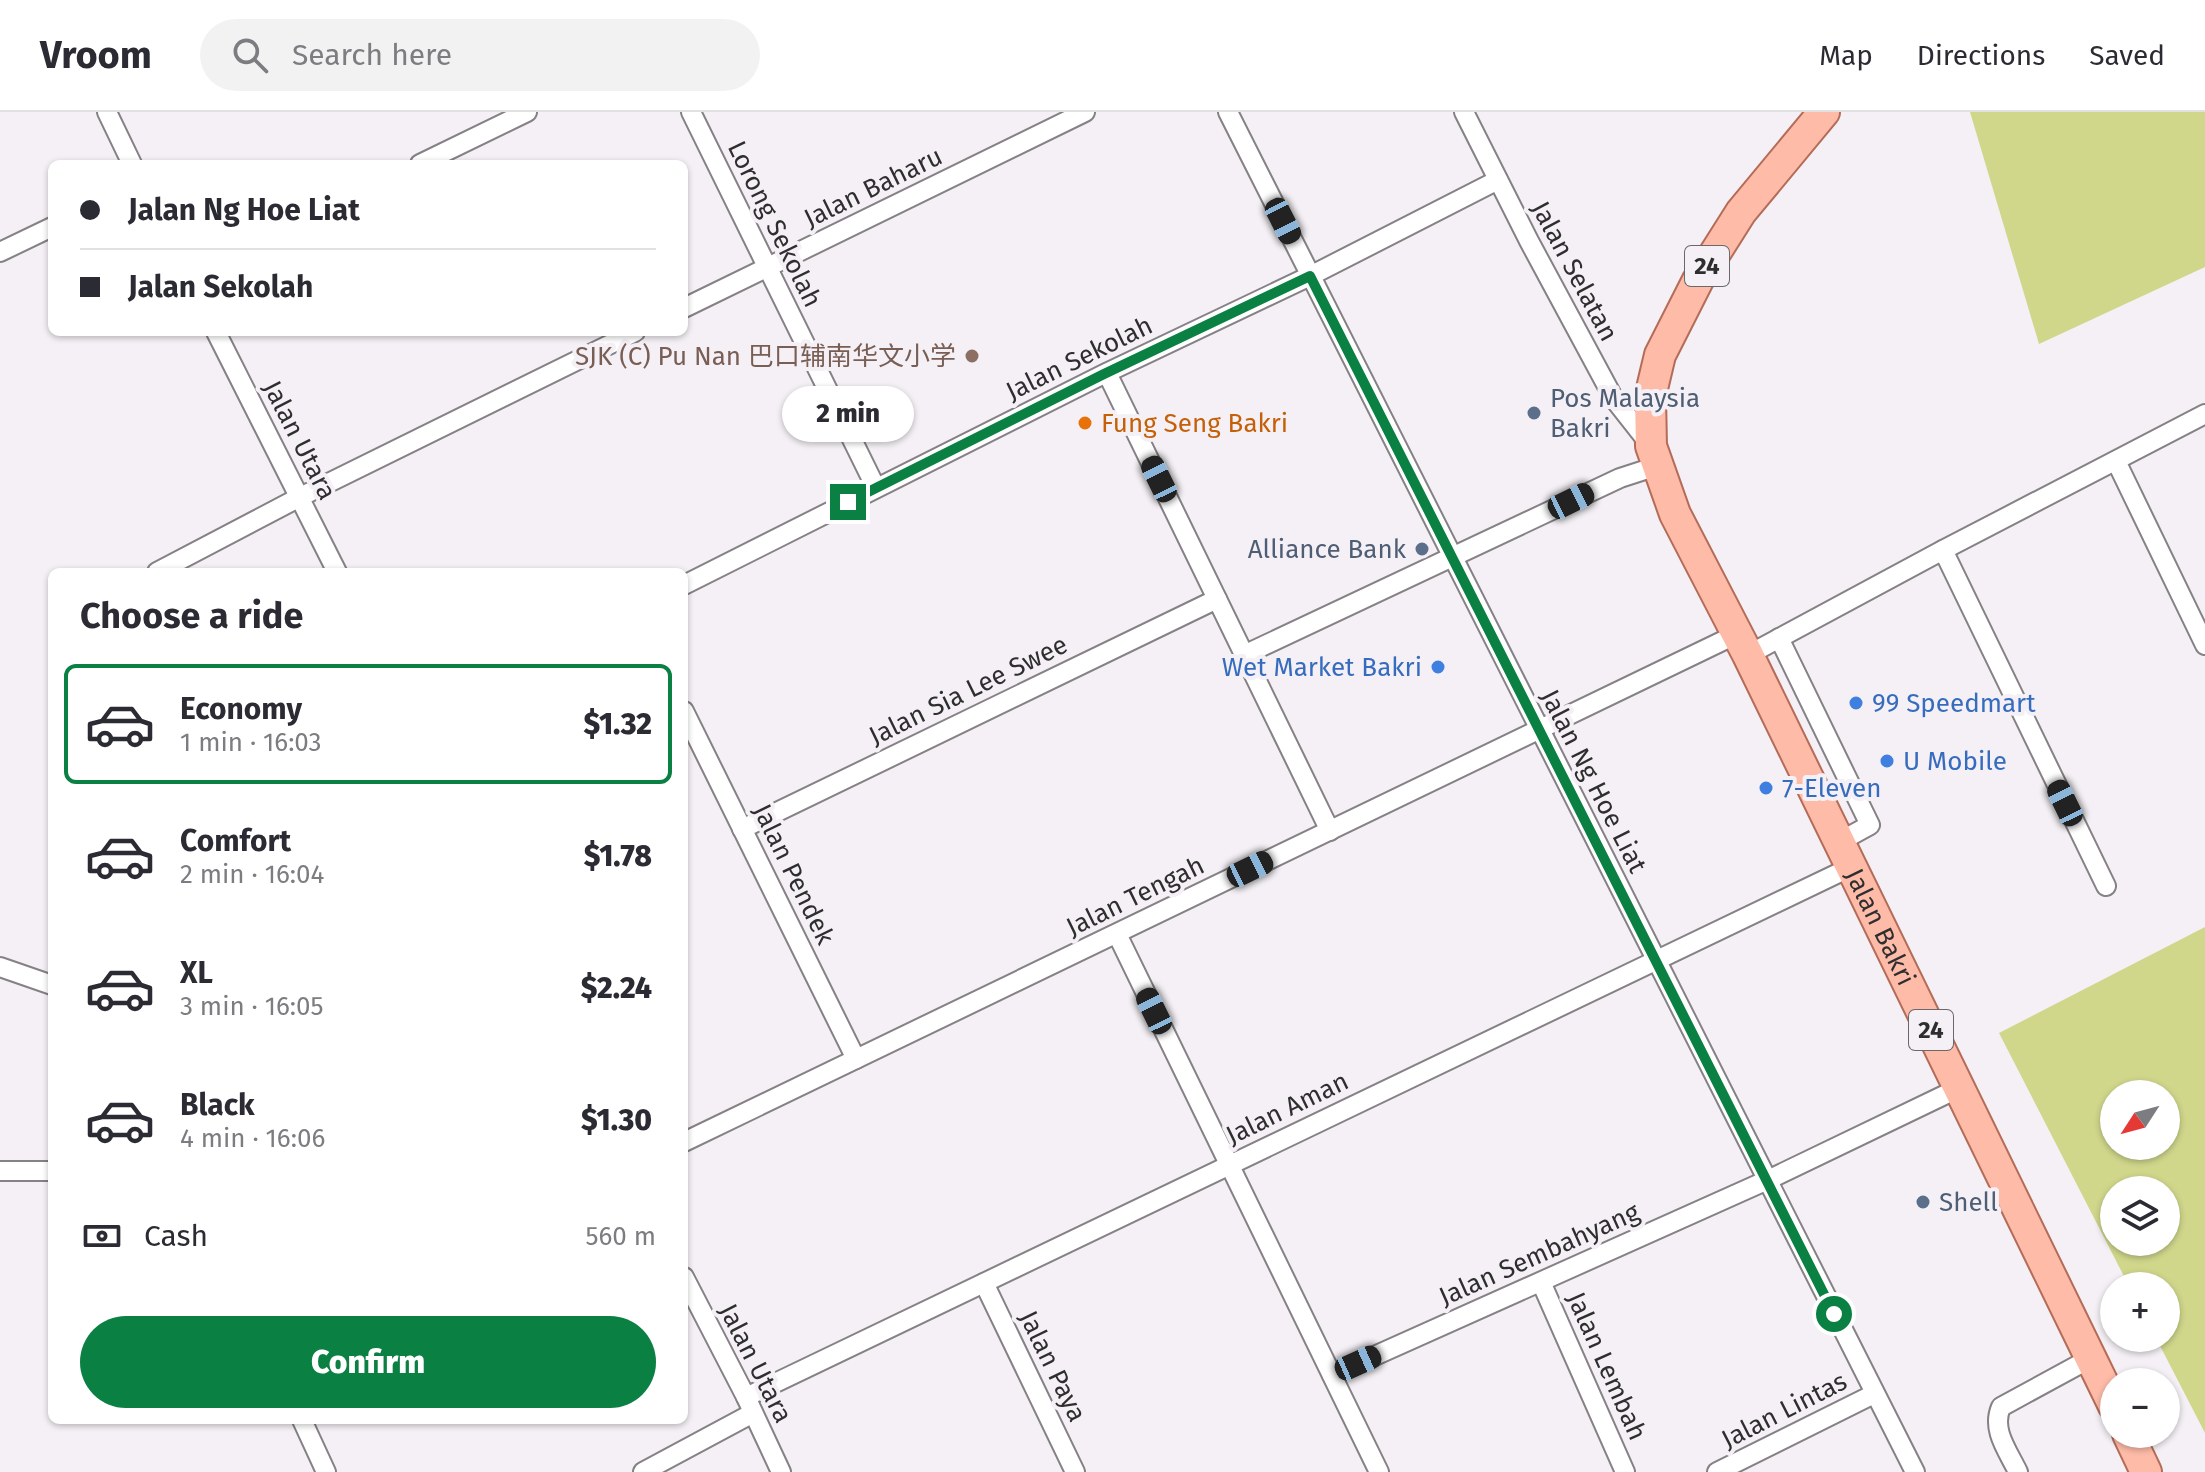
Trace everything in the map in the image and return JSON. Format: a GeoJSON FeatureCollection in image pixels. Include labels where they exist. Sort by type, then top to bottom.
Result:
{"type":"FeatureCollection","features":[{"type":"Feature","properties":{"kind":"main road","name":"24"},"geometry":{"type":"LineString","coordinates":[[1641,465],[1650,397],[1660,355],[1698,280],[1741,212],[1824,112]]}},
{"type":"Feature","properties":{"kind":"main road","name":"Jalan Bakri"},"geometry":{"type":"LineString","coordinates":[[1641,465],[1675,514],[1743,644],[2100,1377]]}},
{"type":"Feature","properties":{"kind":"main road"},"geometry":{"type":"LineString","coordinates":[[2135,1448],[2146,1472]]}},
{"type":"Feature","properties":{"kind":"street"},"geometry":{"type":"LineString","coordinates":[[107,112],[130,160]]}},
{"type":"Feature","properties":{"kind":"street"},"geometry":{"type":"LineString","coordinates":[[428,160],[527,112]]}},
{"type":"Feature","properties":{"kind":"street","name":"Lorong Sekolah"},"geometry":{"type":"LineString","coordinates":[[691,112],[876,488]]}},
{"type":"Feature","properties":{"kind":"street","name":"Jalan Baharu"},"geometry":{"type":"LineString","coordinates":[[688,306],[1085,112]]}},
{"type":"Feature","properties":{"kind":"street","name":"Jalan Ng Hoe Liat"},"geometry":{"type":"LineString","coordinates":[[1228,112],[1656,961],[1775,1177],[1874,1394],[1915,1472]]}},
{"type":"Feature","properties":{"kind":"street","name":"Jalan Selatan"},"geometry":{"type":"LineString","coordinates":[[1464,112],[1614,399],[1641,465]]}},
{"type":"Feature","properties":{"kind":"street","name":"Jalan Sekolah"},"geometry":{"type":"LineString","coordinates":[[688,583],[1498,180]]}},
{"type":"Feature","properties":{"kind":"street"},"geometry":{"type":"LineString","coordinates":[[0,252],[48,229]]}},
{"type":"Feature","properties":{"kind":"street","name":"Jalan Utara"},"geometry":{"type":"LineString","coordinates":[[218,336],[335,568]]}},
{"type":"Feature","properties":{"kind":"street"},"geometry":{"type":"LineString","coordinates":[[189,564],[300,497],[627,336]]}},
{"type":"Feature","properties":{"kind":"street"},"geometry":{"type":"LineString","coordinates":[[1107,373],[1330,831]]}},
{"type":"Feature","properties":{"kind":"street","name":"Jalan Tengah"},"geometry":{"type":"LineString","coordinates":[[688,1140],[1539,730],[1743,644],[1779,638],[2205,414]]}},
{"type":"Feature","properties":{"kind":"street"},"geometry":{"type":"LineString","coordinates":[[2116,461],[2203,638]]}},
{"type":"Feature","properties":{"kind":"street"},"geometry":{"type":"LineString","coordinates":[[1244,655],[1641,465]]}},
{"type":"Feature","properties":{"kind":"street"},"geometry":{"type":"LineString","coordinates":[[1943,550],[2106,886]]}},
{"type":"Feature","properties":{"kind":"street","name":"Jalan Sia Lee Swee"},"geometry":{"type":"LineString","coordinates":[[742,829],[1217,599]]}},
{"type":"Feature","properties":{"kind":"street","name":"Jalan Aman"},"geometry":{"type":"LineString","coordinates":[[643,1472],[741,1414],[984,1283],[1656,961],[1845,854],[1870,825],[1779,638]]}},
{"type":"Feature","properties":{"kind":"street","name":"Jalan Pendek"},"geometry":{"type":"LineString","coordinates":[[688,719],[856,1059]]}},
{"type":"Feature","properties":{"kind":"street"},"geometry":{"type":"LineString","coordinates":[[1117,934],[1379,1472]]}},
{"type":"Feature","properties":{"kind":"street"},"geometry":{"type":"LineString","coordinates":[[0,967],[48,984]]}},
{"type":"Feature","properties":{"kind":"street","name":"Jalan Sembahyang"},"geometry":{"type":"LineString","coordinates":[[1332,1375],[1775,1177],[1959,1088]]}},
{"type":"Feature","properties":{"kind":"street"},"geometry":{"type":"LineString","coordinates":[[0,1171],[48,1171]]}},
{"type":"Feature","properties":{"kind":"street","name":"Jalan Lembah"},"geometry":{"type":"LineString","coordinates":[[1541,1282],[1625,1472]]}},
{"type":"Feature","properties":{"kind":"street","name":"Jalan Paya"},"geometry":{"type":"LineString","coordinates":[[984,1283],[1075,1472]]}},
{"type":"Feature","properties":{"kind":"street","name":"Jalan Utara"},"geometry":{"type":"LineString","coordinates":[[688,1287],[741,1414],[781,1472]]}},
{"type":"Feature","properties":{"kind":"street"},"geometry":{"type":"LineString","coordinates":[[2018,1472],[1998,1430],[1996,1419],[2001,1407],[2091,1358]]}},
{"type":"Feature","properties":{"kind":"street","name":"Jalan Lintas"},"geometry":{"type":"LineString","coordinates":[[1717,1472],[1874,1394]]}},
{"type":"Feature","properties":{"kind":"street"},"geometry":{"type":"LineString","coordinates":[[304,1424],[326,1472]]}},
{"type":"Feature","properties":{"kind":"green space"},"geometry":{"type":"Polygon","coordinates":[[[1970,112],[2205,112],[2205,267],[2039,344],[1970,112]]]}},
{"type":"Feature","properties":{"kind":"green space"},"geometry":{"type":"Polygon","coordinates":[[[2205,927],[2205,1433],[2180,1385],[2180,1368],[2171,1368],[2163,1352],[2180,1352],[2180,1272],[2122,1272],[2114,1256],[2180,1256],[2180,1176],[2100,1176],[2100,1230],[1999,1033],[2205,927]]]}},
{"type":"Feature","properties":{"kind":"place","name":"SJK (C) Pu Nan 巴口辅南华文小学"},"geometry":{"type":"Point","coordinates":[972,356]}},
{"type":"Feature","properties":{"kind":"place","name":"Pos Malaysia Bakri"},"geometry":{"type":"Point","coordinates":[1534,413]}},
{"type":"Feature","properties":{"kind":"place","name":"Fung Seng Bakri"},"geometry":{"type":"Point","coordinates":[1085,423]}},
{"type":"Feature","properties":{"kind":"place","name":"Alliance Bank"},"geometry":{"type":"Point","coordinates":[1422,549]}},
{"type":"Feature","properties":{"kind":"place","name":"Wet Market Bakri"},"geometry":{"type":"Point","coordinates":[1438,667]}},
{"type":"Feature","properties":{"kind":"place","name":"99 Speedmart"},"geometry":{"type":"Point","coordinates":[1856,703]}},
{"type":"Feature","properties":{"kind":"place","name":"U Mobile"},"geometry":{"type":"Point","coordinates":[1887,761]}},
{"type":"Feature","properties":{"kind":"place","name":"7-Eleven"},"geometry":{"type":"Point","coordinates":[1766,788]}},
{"type":"Feature","properties":{"kind":"place","name":"Shell"},"geometry":{"type":"Point","coordinates":[1923,1202]}},
{"type":"Feature","properties":{"kind":"route"},"geometry":{"type":"LineString","coordinates":[[848,502],[1104,374],[1310,276],[1834,1314]]}}]}
